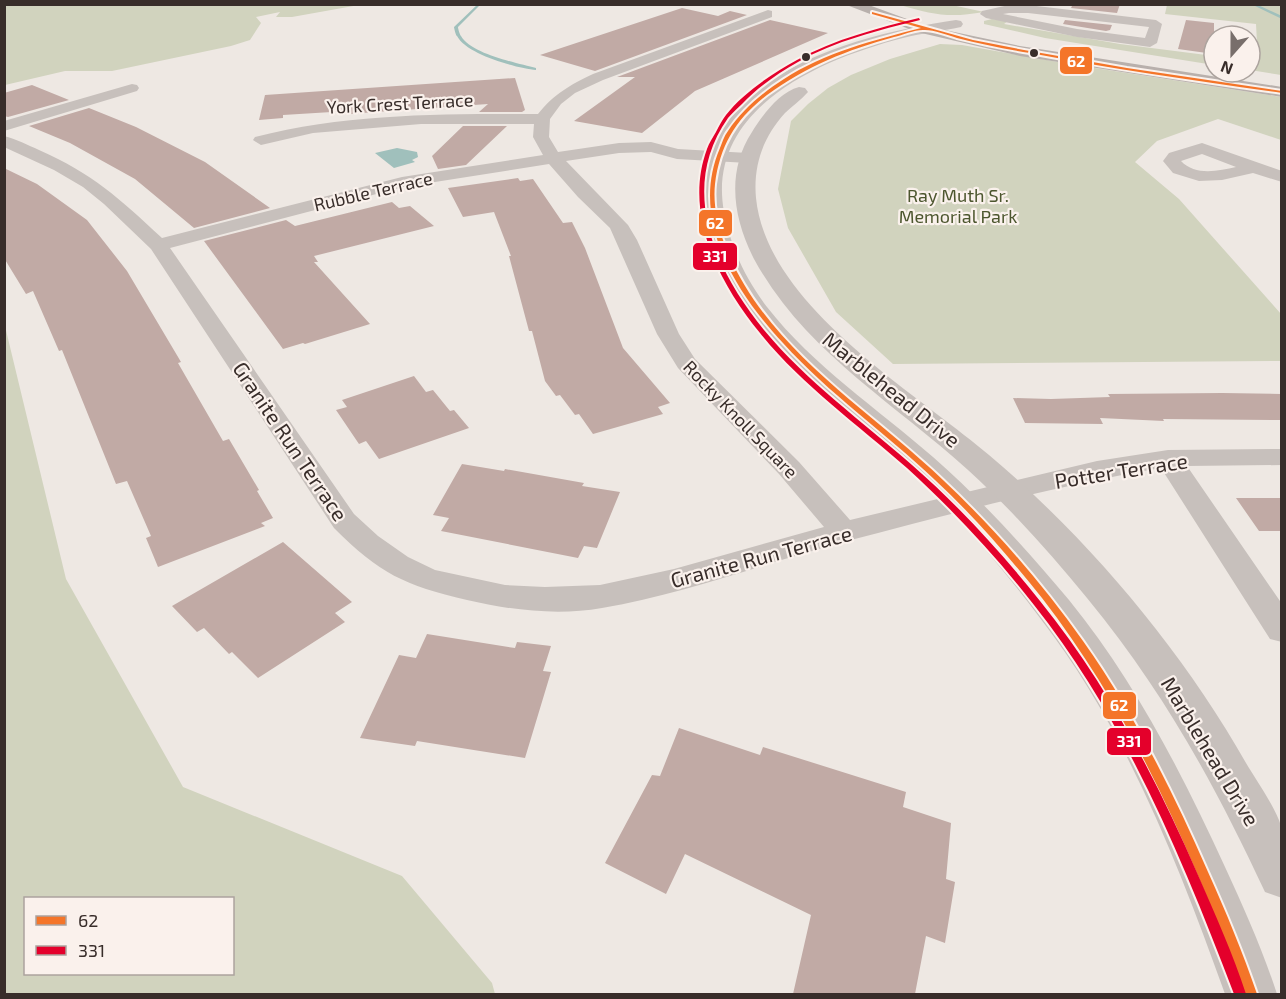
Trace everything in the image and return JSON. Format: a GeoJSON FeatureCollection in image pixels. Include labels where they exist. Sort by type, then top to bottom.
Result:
{"type":"FeatureCollection","features":[{"type":"Feature","properties":{"kind":"main road"},"geometry":{"type":"LineString","coordinates":[[851,4],[941,34],[1058,58],[1281,92]]}},
{"type":"Feature","properties":{"kind":"main road"},"geometry":{"type":"LineString","coordinates":[[892,4],[972,19],[1037,42],[1202,67]]}},
{"type":"Feature","properties":{"kind":"main road"},"geometry":{"type":"LineString","coordinates":[[1262,76],[1281,79]]}},
{"type":"Feature","properties":{"kind":"street"},"geometry":{"type":"LineString","coordinates":[[1009,9],[1028,9],[1156,24],[1150,43],[972,19],[1009,9]]}},
{"type":"Feature","properties":{"kind":"street"},"geometry":{"type":"LineString","coordinates":[[542,119],[556,101],[583,84],[768,14]]}},
{"type":"Feature","properties":{"kind":"street","name":"Marblehead Drive"},"geometry":{"type":"LineString","coordinates":[[972,19],[922,29],[827,59],[787,79],[743,113],[716,156],[710,189],[714,224],[728,264],[751,301],[790,349],[962,503],[1062,618],[1122,707],[1170,799],[1228,932],[1251,994]]}},
{"type":"Feature","properties":{"kind":"street","name":"Marblehead Drive"},"geometry":{"type":"LineString","coordinates":[[972,19],[941,34],[849,65],[811,84],[771,117],[748,158],[744,190],[749,223],[766,261],[791,297],[829,340],[861,368],[964,448],[1010,491],[1117,608],[1186,701],[1243,798],[1281,876]]}},
{"type":"Feature","properties":{"kind":"street"},"geometry":{"type":"LineString","coordinates":[[4,126],[132,88]]}},
{"type":"Feature","properties":{"kind":"street","name":"York Crest Terrace"},"geometry":{"type":"LineString","coordinates":[[261,140],[313,128],[391,122],[454,118],[542,119]]}},
{"type":"Feature","properties":{"kind":"street","name":"Rocky Knoll Square"},"geometry":{"type":"LineString","coordinates":[[542,119],[541,137],[554,159],[584,193],[618,225],[627,240],[668,334],[686,363],[789,468],[844,532]]}},
{"type":"Feature","properties":{"kind":"street","name":"Granite Run Terrace"},"geometry":{"type":"LineString","coordinates":[[4,141],[60,166],[89,183],[111,200],[158,244],[344,521],[367,543],[397,565],[427,579],[466,590],[505,597],[545,599],[600,597],[674,580],[844,532],[962,503]]}},
{"type":"Feature","properties":{"kind":"street","name":"Rubble Terrace"},"geometry":{"type":"LineString","coordinates":[[158,244],[402,182],[554,159],[591,154],[622,157],[677,154],[748,158]]}},
{"type":"Feature","properties":{"kind":"street"},"geometry":{"type":"LineString","coordinates":[[1253,167],[1281,177]]}},
{"type":"Feature","properties":{"kind":"street","name":"Potter Terrace"},"geometry":{"type":"LineString","coordinates":[[962,503],[1096,470],[1168,458],[1281,457]]}},
{"type":"Feature","properties":{"kind":"street"},"geometry":{"type":"LineString","coordinates":[[1168,458],[1281,630]]}},
{"type":"Feature","properties":{"kind":"green space"},"geometry":{"type":"Polygon","coordinates":[[[4,5],[359,5],[292,17],[276,17],[280,12],[256,17],[261,23],[250,40],[231,46],[112,71],[65,71],[5,85],[4,5]]]}},
{"type":"Feature","properties":{"kind":"green space"},"geometry":{"type":"Polygon","coordinates":[[[900,5],[952,5],[984,12],[961,15],[942,14],[900,5]]]}},
{"type":"Feature","properties":{"kind":"green space"},"geometry":{"type":"Polygon","coordinates":[[[1167,5],[1281,5],[1281,75],[1262,72],[1262,24],[1165,14],[1167,5]]]}},
{"type":"Feature","properties":{"kind":"green space"},"geometry":{"type":"Polygon","coordinates":[[[992,19],[1008,21],[1004,24],[1120,44],[1202,54],[1202,63],[1045,38],[984,24],[984,21],[992,19]]]}},
{"type":"Feature","properties":{"kind":"green space","name":"Ray Muth Sr. Memorial Park"},"geometry":{"type":"Polygon","coordinates":[[[940,44],[962,45],[1281,97],[1281,140],[1218,119],[1157,141],[1135,162],[1179,199],[1281,314],[1281,361],[893,364],[836,312],[788,228],[778,189],[791,121],[828,88],[851,75],[890,59],[940,44]]]}},
{"type":"Feature","properties":{"kind":"green space"},"geometry":{"type":"Polygon","coordinates":[[[4,322],[66,579],[183,787],[402,876],[492,983],[495,994],[5,994],[4,322]]]}},
{"type":"Feature","properties":{"kind":"water"},"geometry":{"type":"Polygon","coordinates":[[[397,148],[417,152],[418,157],[412,160],[415,162],[394,168],[375,153],[397,148]]]}},
{"type":"Feature","properties":{"kind":"building"},"geometry":{"type":"Polygon","coordinates":[[[1073,4],[1120,4],[1117,13],[1071,8],[1073,4]]]}},
{"type":"Feature","properties":{"kind":"building"},"geometry":{"type":"Polygon","coordinates":[[[682,8],[718,16],[730,11],[747,15],[595,71],[540,55],[682,8]]]}},
{"type":"Feature","properties":{"kind":"building"},"geometry":{"type":"Polygon","coordinates":[[[770,20],[828,33],[695,91],[642,133],[574,121],[635,77],[617,77],[770,20]]]}},
{"type":"Feature","properties":{"kind":"building"},"geometry":{"type":"Polygon","coordinates":[[[1065,20],[1112,25],[1110,30],[1106,31],[1063,24],[1065,20]]]}},
{"type":"Feature","properties":{"kind":"building"},"geometry":{"type":"Polygon","coordinates":[[[1186,20],[1214,23],[1202,24],[1202,52],[1178,49],[1186,20]]]}},
{"type":"Feature","properties":{"kind":"building"},"geometry":{"type":"Polygon","coordinates":[[[515,78],[525,110],[522,112],[479,112],[488,104],[348,114],[348,111],[283,115],[283,118],[259,120],[265,95],[515,78]]]}},
{"type":"Feature","properties":{"kind":"building"},"geometry":{"type":"Polygon","coordinates":[[[32,85],[69,100],[8,117],[4,116],[4,93],[32,85]]]}},
{"type":"Feature","properties":{"kind":"building"},"geometry":{"type":"Polygon","coordinates":[[[89,108],[136,127],[205,162],[270,208],[194,228],[135,179],[70,143],[29,126],[89,108]]]}},
{"type":"Feature","properties":{"kind":"building"},"geometry":{"type":"Polygon","coordinates":[[[463,126],[507,126],[466,165],[438,169],[432,156],[463,126]]]}},
{"type":"Feature","properties":{"kind":"building"},"geometry":{"type":"Polygon","coordinates":[[[4,168],[37,184],[87,220],[127,271],[181,362],[178,363],[223,441],[229,439],[259,490],[257,491],[273,518],[261,523],[265,526],[158,567],[146,538],[151,536],[127,481],[116,484],[62,350],[59,351],[33,291],[26,294],[4,258],[4,168]]]}},
{"type":"Feature","properties":{"kind":"building"},"geometry":{"type":"Polygon","coordinates":[[[518,178],[520,181],[533,179],[563,223],[572,222],[585,248],[623,348],[670,403],[658,407],[663,414],[593,434],[579,414],[575,415],[560,395],[556,396],[545,381],[532,331],[529,331],[509,256],[511,256],[494,212],[463,217],[448,188],[518,178]]]}},
{"type":"Feature","properties":{"kind":"building"},"geometry":{"type":"Polygon","coordinates":[[[392,202],[399,208],[410,206],[434,226],[314,256],[318,262],[314,262],[370,324],[283,349],[204,241],[286,220],[295,226],[392,202]]]}},
{"type":"Feature","properties":{"kind":"building"},"geometry":{"type":"Polygon","coordinates":[[[414,376],[426,392],[433,390],[450,411],[454,410],[469,428],[379,459],[366,441],[359,444],[336,410],[347,407],[342,400],[414,376]]]}},
{"type":"Feature","properties":{"kind":"building"},"geometry":{"type":"Polygon","coordinates":[[[1108,394],[1281,394],[1281,420],[1163,419],[1164,421],[1100,418],[1103,424],[1025,423],[1013,398],[1051,399],[1110,397],[1108,394]]]}},
{"type":"Feature","properties":{"kind":"building"},"geometry":{"type":"Polygon","coordinates":[[[462,464],[584,483],[582,486],[620,492],[597,548],[584,546],[578,558],[441,531],[449,518],[433,515],[462,464]]]}},
{"type":"Feature","properties":{"kind":"building"},"geometry":{"type":"Polygon","coordinates":[[[1236,498],[1281,498],[1281,531],[1259,531],[1236,498]]]}},
{"type":"Feature","properties":{"kind":"building"},"geometry":{"type":"Polygon","coordinates":[[[283,542],[352,602],[335,613],[345,622],[258,678],[232,652],[229,654],[204,628],[197,632],[172,606],[283,542]]]}},
{"type":"Feature","properties":{"kind":"building"},"geometry":{"type":"Polygon","coordinates":[[[427,634],[515,648],[517,642],[551,646],[543,671],[551,672],[525,758],[417,741],[415,746],[360,738],[399,655],[416,658],[427,634]]]}},
{"type":"Feature","properties":{"kind":"building"},"geometry":{"type":"Polygon","coordinates":[[[679,728],[760,755],[763,747],[906,792],[903,807],[951,823],[946,879],[955,882],[945,943],[926,936],[915,994],[793,994],[811,915],[685,854],[666,894],[605,863],[652,775],[660,776],[679,728]]]}},
{"type":"Feature","properties":{"kind":"waterway"},"geometry":{"type":"LineString","coordinates":[[480,4],[456,27],[458,36],[465,44],[488,56],[535,69]]}},
{"type":"Feature","properties":{"kind":"waterway"},"geometry":{"type":"LineString","coordinates":[[1252,4],[1282,18]]}},
{"type":"Feature","properties":{"kind":"transit line","name":"62"},"geometry":{"type":"LineString","coordinates":[[873,13],[973,41],[1024,51],[1282,92]]}},
{"type":"Feature","properties":{"kind":"transit line","name":"331"},"geometry":{"type":"LineString","coordinates":[[919,19],[857,36],[797,61],[756,87],[728,116],[709,148],[702,181],[703,217],[714,253],[733,290],[776,348],[813,384],[911,468],[962,517],[994,551],[1072,649],[1130,743],[1155,792],[1200,892],[1240,994]]}},
{"type":"Feature","properties":{"kind":"transit line","name":"62"},"geometry":{"type":"LineString","coordinates":[[922,29],[869,44],[818,63],[785,80],[751,105],[728,133],[716,163],[712,195],[716,227],[728,260],[746,293],[769,324],[823,379],[920,462],[970,510],[1032,580],[1080,643],[1110,690],[1164,787],[1210,890],[1251,994]]}}]}
